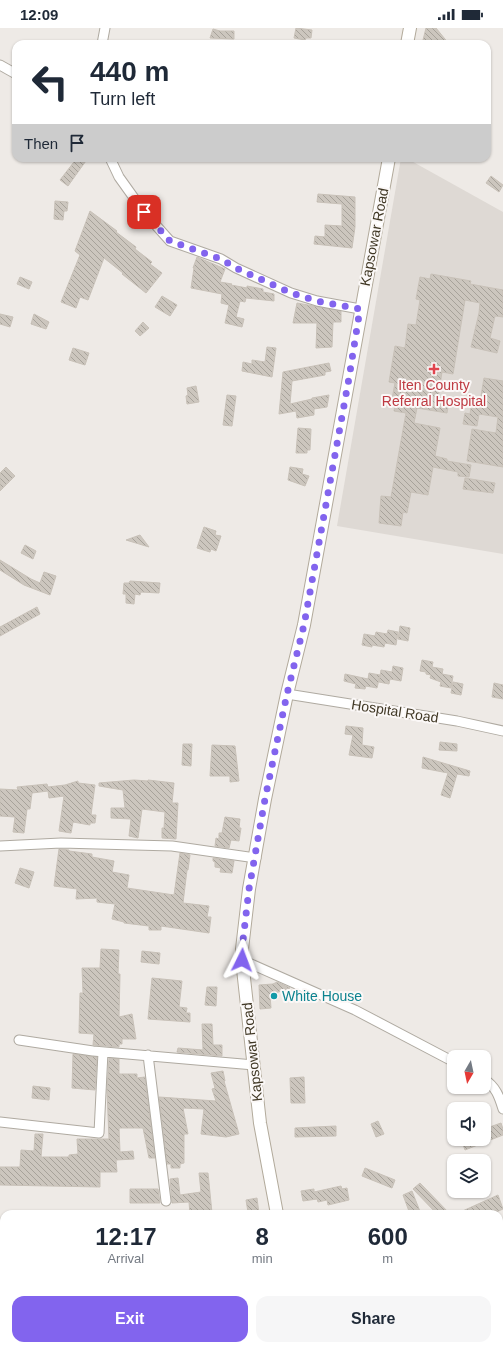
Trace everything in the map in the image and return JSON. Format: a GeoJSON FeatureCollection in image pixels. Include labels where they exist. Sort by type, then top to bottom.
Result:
{"type":"FeatureCollection","features":[{"type":"Feature","properties":{"kind":"main road"},"geometry":{"type":"LineString","coordinates":[[408,40],[410,28]]}},
{"type":"Feature","properties":{"kind":"main road","name":"Kapsowar Road"},"geometry":{"type":"LineString","coordinates":[[276,1210],[260,1123],[242,949],[249,889],[256,858],[265,799],[287,694],[304,625],[349,378],[360,309],[388,162]]}},
{"type":"Feature","properties":{"kind":"street"},"geometry":{"type":"LineString","coordinates":[[103,40],[105,28]]}},
{"type":"Feature","properties":{"kind":"street"},"geometry":{"type":"LineString","coordinates":[[0,65],[12,72]]}},
{"type":"Feature","properties":{"kind":"street"},"geometry":{"type":"LineString","coordinates":[[112,162],[119,178],[144,212],[170,241],[221,259],[236,268],[291,293],[317,301],[360,309]]}},
{"type":"Feature","properties":{"kind":"street","name":"Hospital Road"},"geometry":{"type":"LineString","coordinates":[[287,694],[503,731]]}},
{"type":"Feature","properties":{"kind":"street"},"geometry":{"type":"LineString","coordinates":[[0,846],[61,843],[172,846],[256,858]]}},
{"type":"Feature","properties":{"kind":"street"},"geometry":{"type":"LineString","coordinates":[[242,960],[355,1010],[447,1058]]}},
{"type":"Feature","properties":{"kind":"street"},"geometry":{"type":"LineString","coordinates":[[19,1040],[103,1052],[254,1064]]}},
{"type":"Feature","properties":{"kind":"street"},"geometry":{"type":"LineString","coordinates":[[0,1122],[99,1133],[103,1052]]}},
{"type":"Feature","properties":{"kind":"street"},"geometry":{"type":"LineString","coordinates":[[148,1055],[166,1201]]}},
{"type":"Feature","properties":{"kind":"street"},"geometry":{"type":"LineString","coordinates":[[491,1084],[497,1092],[503,1109]]}},
{"type":"Feature","properties":{"kind":"shaded area","name":"Iten County Referral Hospital"},"geometry":{"type":"Polygon","coordinates":[[[400,162],[413,162],[503,212],[503,554],[337,526],[400,162]]]}},
{"type":"Feature","properties":{"kind":"building"},"geometry":{"type":"Polygon","coordinates":[[[296,28],[312,30],[311,38],[306,38],[305,40],[294,38],[296,28]]]}},
{"type":"Feature","properties":{"kind":"building"},"geometry":{"type":"Polygon","coordinates":[[[426,28],[436,28],[446,40],[423,40],[426,28]]]}},
{"type":"Feature","properties":{"kind":"building"},"geometry":{"type":"Polygon","coordinates":[[[213,29],[220,31],[234,31],[234,39],[210,38],[213,29]]]}},
{"type":"Feature","properties":{"kind":"building"},"geometry":{"type":"Polygon","coordinates":[[[74,162],[85,162],[68,186],[60,180],[74,162]]]}},
{"type":"Feature","properties":{"kind":"building"},"geometry":{"type":"Polygon","coordinates":[[[491,176],[503,185],[499,192],[486,183],[491,176]]]}},
{"type":"Feature","properties":{"kind":"building"},"geometry":{"type":"Polygon","coordinates":[[[318,194],[355,197],[355,227],[352,248],[314,244],[315,236],[325,237],[325,225],[342,226],[342,204],[317,202],[318,194]]]}},
{"type":"Feature","properties":{"kind":"building"},"geometry":{"type":"Polygon","coordinates":[[[55,201],[68,202],[67,211],[64,211],[63,220],[54,219],[55,201]]]}},
{"type":"Feature","properties":{"kind":"building"},"geometry":{"type":"Polygon","coordinates":[[[90,211],[136,247],[135,249],[152,262],[150,264],[162,273],[146,293],[104,258],[88,300],[80,297],[76,308],[61,302],[80,255],[75,251],[90,211]]]}},
{"type":"Feature","properties":{"kind":"building"},"geometry":{"type":"Polygon","coordinates":[[[197,257],[225,269],[220,282],[247,288],[247,286],[263,289],[263,292],[274,294],[274,301],[246,298],[245,302],[240,301],[236,317],[244,319],[242,327],[225,323],[229,305],[221,303],[222,294],[191,288],[193,268],[197,257]]]}},
{"type":"Feature","properties":{"kind":"building"},"geometry":{"type":"Polygon","coordinates":[[[431,274],[471,281],[470,284],[503,290],[503,317],[495,316],[490,338],[500,341],[497,353],[471,347],[480,303],[465,300],[453,374],[442,372],[438,398],[449,400],[447,413],[417,408],[414,423],[440,428],[435,456],[447,459],[447,461],[471,465],[469,477],[458,476],[458,472],[433,467],[428,495],[411,492],[407,513],[403,512],[401,526],[379,523],[381,496],[391,497],[406,413],[394,411],[396,399],[392,399],[395,383],[389,382],[395,346],[405,348],[408,324],[416,325],[420,300],[416,299],[420,277],[430,279],[431,274]]]}},
{"type":"Feature","properties":{"kind":"building"},"geometry":{"type":"Polygon","coordinates":[[[20,277],[32,282],[29,289],[17,284],[20,277]]]}},
{"type":"Feature","properties":{"kind":"building"},"geometry":{"type":"Polygon","coordinates":[[[162,296],[177,305],[170,316],[155,307],[162,296]]]}},
{"type":"Feature","properties":{"kind":"building"},"geometry":{"type":"Polygon","coordinates":[[[297,303],[341,311],[341,322],[333,322],[332,347],[316,348],[317,323],[293,323],[297,303]]]}},
{"type":"Feature","properties":{"kind":"building"},"geometry":{"type":"Polygon","coordinates":[[[0,314],[13,317],[10,327],[0,324],[0,314]]]}},
{"type":"Feature","properties":{"kind":"building"},"geometry":{"type":"Polygon","coordinates":[[[34,314],[49,322],[46,329],[31,324],[34,314]]]}},
{"type":"Feature","properties":{"kind":"building"},"geometry":{"type":"Polygon","coordinates":[[[143,322],[149,328],[140,336],[135,331],[143,322]]]}},
{"type":"Feature","properties":{"kind":"building"},"geometry":{"type":"Polygon","coordinates":[[[267,347],[276,348],[272,377],[242,371],[243,362],[252,364],[252,360],[265,362],[267,347]]]}},
{"type":"Feature","properties":{"kind":"building"},"geometry":{"type":"Polygon","coordinates":[[[73,348],[89,353],[85,365],[69,360],[73,348]]]}},
{"type":"Feature","properties":{"kind":"building"},"geometry":{"type":"Polygon","coordinates":[[[329,363],[331,371],[325,372],[325,375],[292,381],[290,404],[329,395],[327,407],[314,409],[314,415],[297,418],[296,411],[279,414],[283,372],[329,363]]]}},
{"type":"Feature","properties":{"kind":"building"},"geometry":{"type":"Polygon","coordinates":[[[484,378],[503,381],[503,467],[467,461],[472,429],[496,433],[498,417],[479,414],[477,426],[463,424],[465,413],[470,414],[472,401],[480,402],[484,378]]]}},
{"type":"Feature","properties":{"kind":"building"},"geometry":{"type":"Polygon","coordinates":[[[196,386],[199,402],[187,404],[187,388],[196,386]]]}},
{"type":"Feature","properties":{"kind":"building"},"geometry":{"type":"Polygon","coordinates":[[[227,395],[236,396],[232,426],[223,425],[227,395]]]}},
{"type":"Feature","properties":{"kind":"building"},"geometry":{"type":"Polygon","coordinates":[[[298,428],[311,429],[310,450],[307,450],[307,453],[296,453],[298,428]]]}},
{"type":"Feature","properties":{"kind":"building"},"geometry":{"type":"Polygon","coordinates":[[[6,467],[15,476],[0,491],[0,473],[6,467]]]}},
{"type":"Feature","properties":{"kind":"building"},"geometry":{"type":"Polygon","coordinates":[[[290,467],[303,469],[302,474],[309,476],[305,486],[288,480],[290,467]]]}},
{"type":"Feature","properties":{"kind":"building"},"geometry":{"type":"Polygon","coordinates":[[[465,478],[495,483],[493,493],[463,489],[465,478]]]}},
{"type":"Feature","properties":{"kind":"building"},"geometry":{"type":"Polygon","coordinates":[[[204,527],[216,531],[215,535],[221,536],[216,551],[211,549],[210,552],[197,548],[204,527]]]}},
{"type":"Feature","properties":{"kind":"building"},"geometry":{"type":"Polygon","coordinates":[[[140,535],[149,547],[126,540],[140,535]]]}},
{"type":"Feature","properties":{"kind":"building"},"geometry":{"type":"Polygon","coordinates":[[[25,545],[36,551],[33,559],[21,553],[25,545]]]}},
{"type":"Feature","properties":{"kind":"building"},"geometry":{"type":"Polygon","coordinates":[[[0,560],[40,583],[44,572],[56,576],[50,595],[24,585],[0,570],[0,560]]]}},
{"type":"Feature","properties":{"kind":"building"},"geometry":{"type":"Polygon","coordinates":[[[130,581],[160,583],[159,593],[141,592],[140,595],[135,594],[134,604],[126,603],[126,594],[123,594],[124,583],[129,583],[130,581]]]}},
{"type":"Feature","properties":{"kind":"building"},"geometry":{"type":"Polygon","coordinates":[[[37,607],[40,614],[0,636],[0,627],[37,607]]]}},
{"type":"Feature","properties":{"kind":"building"},"geometry":{"type":"Polygon","coordinates":[[[400,626],[410,628],[408,641],[398,639],[400,626]]]}},
{"type":"Feature","properties":{"kind":"building"},"geometry":{"type":"Polygon","coordinates":[[[388,630],[398,632],[396,645],[385,643],[384,647],[372,645],[372,647],[362,645],[364,634],[375,636],[376,632],[387,634],[388,630]]]}},
{"type":"Feature","properties":{"kind":"building"},"geometry":{"type":"Polygon","coordinates":[[[422,660],[433,662],[432,667],[443,669],[442,674],[453,676],[451,688],[440,686],[441,682],[430,678],[431,675],[426,674],[426,672],[420,671],[422,660]]]}},
{"type":"Feature","properties":{"kind":"building"},"geometry":{"type":"Polygon","coordinates":[[[393,666],[403,668],[401,681],[390,679],[389,684],[379,682],[381,670],[392,672],[393,666]]]}},
{"type":"Feature","properties":{"kind":"building"},"geometry":{"type":"Polygon","coordinates":[[[369,673],[380,675],[377,688],[366,686],[365,689],[355,688],[356,684],[344,681],[345,674],[368,679],[369,673]]]}},
{"type":"Feature","properties":{"kind":"building"},"geometry":{"type":"Polygon","coordinates":[[[453,682],[463,684],[461,695],[451,693],[453,682]]]}},
{"type":"Feature","properties":{"kind":"building"},"geometry":{"type":"Polygon","coordinates":[[[494,683],[503,685],[503,699],[492,697],[494,683]]]}},
{"type":"Feature","properties":{"kind":"building"},"geometry":{"type":"Polygon","coordinates":[[[346,726],[363,728],[362,745],[374,747],[372,758],[349,755],[353,735],[345,734],[346,726]]]}},
{"type":"Feature","properties":{"kind":"building"},"geometry":{"type":"Polygon","coordinates":[[[440,742],[457,744],[457,751],[439,750],[440,742]]]}},
{"type":"Feature","properties":{"kind":"building"},"geometry":{"type":"Polygon","coordinates":[[[183,744],[192,744],[191,766],[182,765],[183,744]]]}},
{"type":"Feature","properties":{"kind":"building"},"geometry":{"type":"Polygon","coordinates":[[[212,745],[235,746],[239,781],[230,782],[230,776],[210,776],[212,745]]]}},
{"type":"Feature","properties":{"kind":"building"},"geometry":{"type":"Polygon","coordinates":[[[423,757],[470,771],[469,776],[457,774],[450,798],[441,795],[448,773],[422,768],[423,757]]]}},
{"type":"Feature","properties":{"kind":"building"},"geometry":{"type":"Polygon","coordinates":[[[134,780],[174,783],[172,803],[178,803],[176,839],[162,838],[165,812],[142,809],[138,838],[129,836],[131,819],[111,818],[111,808],[125,808],[123,790],[99,786],[99,783],[134,780]]]}},
{"type":"Feature","properties":{"kind":"building"},"geometry":{"type":"Polygon","coordinates":[[[78,781],[78,783],[95,785],[91,815],[96,815],[95,823],[90,823],[90,825],[73,822],[71,833],[59,831],[64,796],[49,798],[48,791],[32,793],[30,809],[27,809],[24,833],[13,832],[15,817],[0,816],[0,789],[18,790],[17,787],[47,784],[48,787],[65,785],[78,781]]]}},
{"type":"Feature","properties":{"kind":"building"},"geometry":{"type":"Polygon","coordinates":[[[225,817],[240,819],[239,828],[241,828],[239,841],[231,840],[229,848],[215,846],[216,838],[219,839],[219,833],[222,833],[225,817]]]}},
{"type":"Feature","properties":{"kind":"building"},"geometry":{"type":"Polygon","coordinates":[[[59,849],[92,854],[92,857],[114,861],[112,872],[129,875],[127,888],[174,895],[180,853],[190,855],[183,903],[209,906],[207,917],[211,917],[209,933],[161,926],[161,930],[149,930],[149,926],[124,923],[112,919],[115,904],[97,902],[97,898],[76,899],[77,889],[54,886],[59,849]]]}},
{"type":"Feature","properties":{"kind":"building"},"geometry":{"type":"Polygon","coordinates":[[[213,858],[234,861],[232,873],[220,872],[221,868],[215,867],[213,858]]]}},
{"type":"Feature","properties":{"kind":"building"},"geometry":{"type":"Polygon","coordinates":[[[20,868],[34,872],[29,888],[15,883],[20,868]]]}},
{"type":"Feature","properties":{"kind":"building"},"geometry":{"type":"Polygon","coordinates":[[[101,949],[119,950],[119,1017],[132,1014],[136,1039],[122,1039],[122,1044],[119,1044],[119,1047],[93,1045],[94,1034],[79,1033],[80,993],[83,993],[82,968],[100,968],[101,949]]]}},
{"type":"Feature","properties":{"kind":"building"},"geometry":{"type":"Polygon","coordinates":[[[142,951],[160,953],[159,964],[141,962],[142,951]]]}},
{"type":"Feature","properties":{"kind":"building"},"geometry":{"type":"Polygon","coordinates":[[[152,978],[182,981],[179,1007],[187,1008],[186,1013],[190,1013],[190,1022],[148,1019],[152,978]]]}},
{"type":"Feature","properties":{"kind":"building"},"geometry":{"type":"Polygon","coordinates":[[[277,982],[290,988],[270,995],[271,1008],[260,1009],[259,985],[273,984],[277,982]]]}},
{"type":"Feature","properties":{"kind":"building"},"geometry":{"type":"Polygon","coordinates":[[[207,987],[217,987],[216,1006],[205,1005],[207,987]]]}},
{"type":"Feature","properties":{"kind":"building"},"geometry":{"type":"Polygon","coordinates":[[[202,1024],[212,1024],[213,1045],[222,1045],[222,1056],[177,1052],[178,1048],[203,1050],[202,1024]]]}},
{"type":"Feature","properties":{"kind":"building"},"geometry":{"type":"Polygon","coordinates":[[[73,1054],[97,1057],[95,1090],[72,1088],[73,1054]]]}},
{"type":"Feature","properties":{"kind":"building"},"geometry":{"type":"Polygon","coordinates":[[[109,1058],[119,1059],[119,1074],[137,1074],[137,1078],[145,1077],[155,1158],[149,1158],[143,1128],[119,1128],[120,1152],[133,1151],[134,1159],[116,1160],[117,1172],[100,1172],[100,1187],[0,1185],[0,1167],[20,1167],[21,1150],[34,1151],[35,1134],[43,1134],[41,1157],[69,1157],[69,1155],[78,1154],[77,1139],[109,1139],[107,1090],[109,1058]]]}},
{"type":"Feature","properties":{"kind":"building"},"geometry":{"type":"Polygon","coordinates":[[[223,1071],[224,1081],[239,1134],[226,1137],[201,1134],[204,1109],[183,1108],[188,1134],[184,1134],[184,1163],[180,1164],[180,1168],[171,1168],[171,1164],[167,1164],[159,1097],[216,1101],[212,1089],[215,1088],[211,1073],[223,1071]]]}},
{"type":"Feature","properties":{"kind":"building"},"geometry":{"type":"Polygon","coordinates":[[[304,1077],[305,1103],[291,1103],[290,1078],[304,1077]]]}},
{"type":"Feature","properties":{"kind":"building"},"geometry":{"type":"Polygon","coordinates":[[[33,1086],[50,1088],[49,1100],[32,1098],[33,1086]]]}},
{"type":"Feature","properties":{"kind":"building"},"geometry":{"type":"Polygon","coordinates":[[[378,1121],[384,1134],[376,1137],[371,1124],[378,1121]]]}},
{"type":"Feature","properties":{"kind":"building"},"geometry":{"type":"Polygon","coordinates":[[[501,1123],[503,1135],[491,1140],[491,1127],[501,1123]]]}},
{"type":"Feature","properties":{"kind":"building"},"geometry":{"type":"Polygon","coordinates":[[[336,1126],[336,1136],[295,1137],[295,1128],[336,1126]]]}},
{"type":"Feature","properties":{"kind":"building"},"geometry":{"type":"Polygon","coordinates":[[[464,1146],[475,1146],[465,1150],[464,1146]]]}},
{"type":"Feature","properties":{"kind":"building"},"geometry":{"type":"Polygon","coordinates":[[[365,1168],[395,1180],[392,1188],[362,1176],[365,1168]]]}},
{"type":"Feature","properties":{"kind":"building"},"geometry":{"type":"Polygon","coordinates":[[[199,1173],[208,1173],[212,1210],[190,1210],[189,1202],[172,1203],[170,1179],[178,1178],[180,1195],[201,1192],[199,1173]]]}},
{"type":"Feature","properties":{"kind":"building"},"geometry":{"type":"Polygon","coordinates":[[[420,1183],[446,1210],[433,1210],[413,1189],[420,1183]]]}},
{"type":"Feature","properties":{"kind":"building"},"geometry":{"type":"Polygon","coordinates":[[[341,1186],[342,1189],[347,1188],[349,1200],[328,1205],[327,1200],[318,1202],[317,1199],[303,1201],[301,1191],[314,1189],[314,1192],[341,1186]]]}},
{"type":"Feature","properties":{"kind":"building"},"geometry":{"type":"Polygon","coordinates":[[[130,1189],[158,1189],[160,1203],[130,1203],[130,1189]]]}},
{"type":"Feature","properties":{"kind":"building"},"geometry":{"type":"Polygon","coordinates":[[[412,1191],[419,1210],[409,1210],[403,1195],[412,1191]]]}},
{"type":"Feature","properties":{"kind":"building"},"geometry":{"type":"Polygon","coordinates":[[[498,1195],[503,1209],[501,1210],[465,1210],[498,1195]]]}},
{"type":"Feature","properties":{"kind":"building"},"geometry":{"type":"Polygon","coordinates":[[[257,1198],[258,1210],[248,1210],[246,1200],[257,1198]]]}},
{"type":"Feature","properties":{"kind":"place","name":"Iten County Referral Hospital"},"geometry":{"type":"Point","coordinates":[434,369]}},
{"type":"Feature","properties":{"kind":"place","name":"White House"},"geometry":{"type":"Point","coordinates":[274,996]}},
{"type":"Feature","properties":{"kind":"route"},"geometry":{"type":"LineString","coordinates":[[144,212],[170,241],[221,259],[236,268],[291,293],[317,301],[360,309],[349,378],[304,625],[287,694],[265,799],[256,858],[249,889],[242,960]]}}]}
